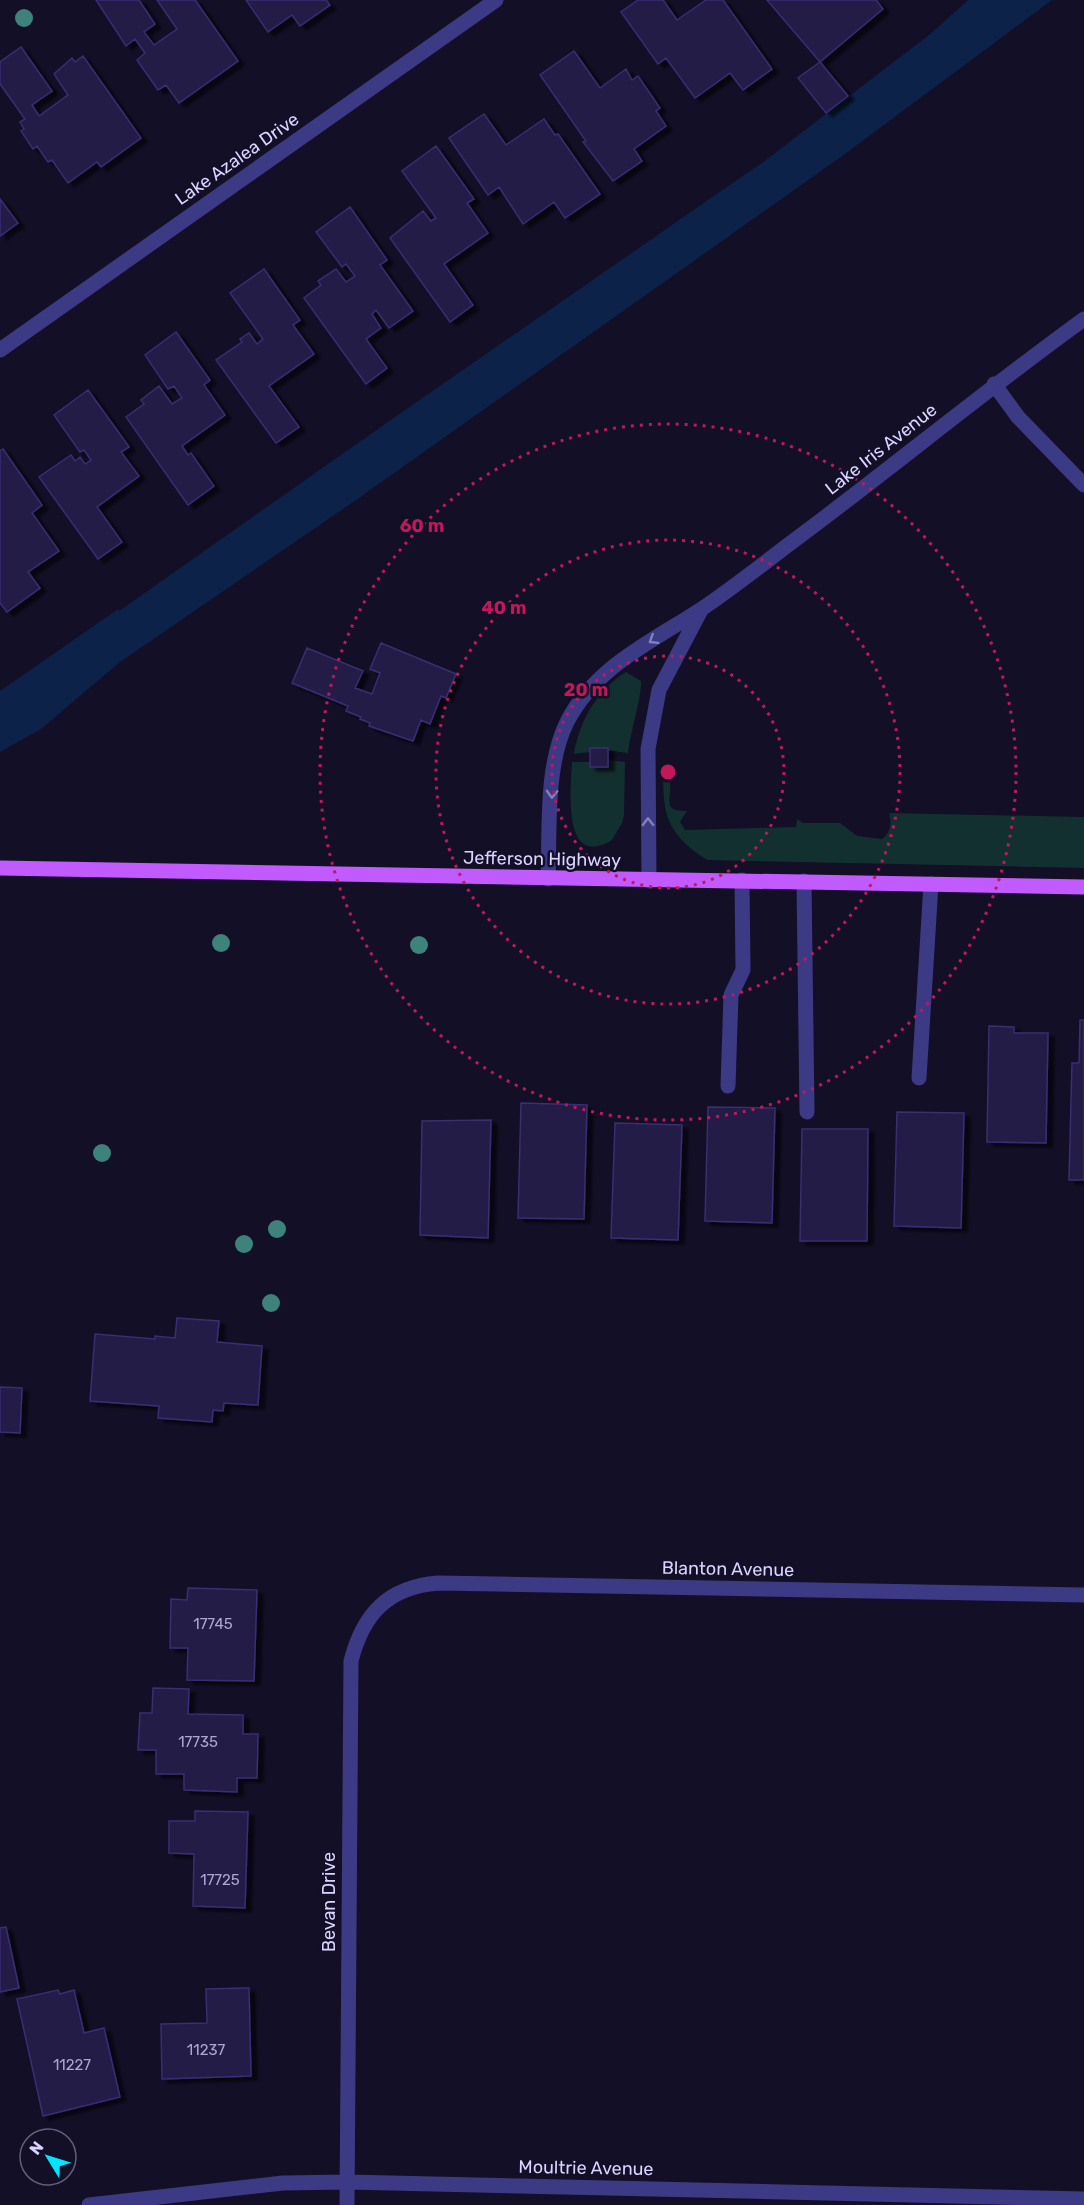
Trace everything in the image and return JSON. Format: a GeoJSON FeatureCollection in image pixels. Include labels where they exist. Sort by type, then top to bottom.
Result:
{"type":"FeatureCollection","features":[{"type":"Feature","properties":{"kind":"main road","name":"Jefferson Highway"},"geometry":{"type":"LineString","coordinates":[[0,868],[1084,887]]}},
{"type":"Feature","properties":{"kind":"street","name":"Lake Azalea Drive"},"geometry":{"type":"LineString","coordinates":[[0,350],[496,0]]}},
{"type":"Feature","properties":{"kind":"street","name":"Lake Iris Avenue"},"geometry":{"type":"LineString","coordinates":[[548,879],[554,758],[566,723],[587,691],[613,665],[702,609],[835,510],[994,384],[1084,319]]}},
{"type":"Feature","properties":{"kind":"street"},"geometry":{"type":"LineString","coordinates":[[994,384],[1018,417],[1084,485]]}},
{"type":"Feature","properties":{"kind":"street","name":"Lake Iris Avenue"},"geometry":{"type":"LineString","coordinates":[[649,880],[648,749],[659,690],[702,609]]}},
{"type":"Feature","properties":{"kind":"street"},"geometry":{"type":"LineString","coordinates":[[728,1086],[731,995],[743,970],[742,880]]}},
{"type":"Feature","properties":{"kind":"street"},"geometry":{"type":"LineString","coordinates":[[804,881],[807,1112]]}},
{"type":"Feature","properties":{"kind":"street"},"geometry":{"type":"LineString","coordinates":[[919,1078],[931,884]]}},
{"type":"Feature","properties":{"kind":"street","name":"Blanton Avenue"},"geometry":{"type":"LineString","coordinates":[[378,1608],[406,1588],[438,1583],[1084,1595]]}},
{"type":"Feature","properties":{"kind":"street","name":"Bevan Drive"},"geometry":{"type":"LineString","coordinates":[[347,2205],[351,1661],[357,1637],[378,1608]]}},
{"type":"Feature","properties":{"kind":"street","name":"Moultrie Avenue"},"geometry":{"type":"LineString","coordinates":[[89,2205],[283,2183],[347,2182],[1084,2199]]}},
{"type":"Feature","properties":{"kind":"green space"},"geometry":{"type":"Polygon","coordinates":[[[626,672],[641,681],[628,753],[590,748],[590,752],[574,754],[580,730],[591,707],[607,687],[626,672]]]}},
{"type":"Feature","properties":{"kind":"green space"},"geometry":{"type":"Polygon","coordinates":[[[608,760],[625,762],[624,815],[612,840],[596,847],[584,844],[577,835],[572,822],[572,762],[590,762],[590,767],[608,760]]]}},
{"type":"Feature","properties":{"kind":"green space"},"geometry":{"type":"Polygon","coordinates":[[[663,781],[670,781],[671,807],[679,811],[687,811],[680,822],[685,830],[796,827],[797,819],[803,823],[840,823],[857,836],[882,839],[890,828],[889,813],[1084,817],[1084,868],[708,860],[688,846],[671,824],[664,801],[663,781]]]}},
{"type":"Feature","properties":{"kind":"water"},"geometry":{"type":"Polygon","coordinates":[[[968,0],[1052,0],[845,154],[359,498],[120,662],[41,729],[0,752],[0,691],[734,182],[930,34],[968,0]]]}},
{"type":"Feature","properties":{"kind":"pier"},"geometry":{"type":"Polygon","coordinates":[[[964,0],[968,0],[930,34],[766,160],[734,182],[732,180],[928,32],[964,0]]]}},
{"type":"Feature","properties":{"kind":"pier"},"geometry":{"type":"Polygon","coordinates":[[[380,423],[382,426],[119,611],[117,608],[380,423]]]}},
{"type":"Feature","properties":{"kind":"building"},"geometry":{"type":"Polygon","coordinates":[[[96,0],[139,0],[155,24],[144,32],[154,45],[177,29],[157,0],[195,0],[238,61],[179,103],[166,85],[158,90],[137,60],[145,53],[135,39],[126,46],[96,0]]]}},
{"type":"Feature","properties":{"kind":"building"},"geometry":{"type":"Polygon","coordinates":[[[246,0],[326,0],[330,5],[300,26],[292,15],[268,32],[246,0]]]}},
{"type":"Feature","properties":{"kind":"building"},"geometry":{"type":"Polygon","coordinates":[[[638,0],[663,0],[677,20],[706,0],[723,0],[772,69],[743,90],[730,73],[695,98],[666,58],[658,64],[621,12],[638,0]]]}},
{"type":"Feature","properties":{"kind":"building"},"geometry":{"type":"Polygon","coordinates":[[[767,0],[876,0],[883,9],[820,62],[767,0]]]}},
{"type":"Feature","properties":{"kind":"building"},"geometry":{"type":"Polygon","coordinates":[[[21,47],[52,91],[32,105],[39,116],[68,95],[54,74],[72,58],[75,62],[83,56],[141,138],[101,167],[97,162],[68,183],[52,160],[48,162],[37,146],[33,149],[21,131],[24,129],[20,122],[25,119],[0,84],[0,62],[21,47]]]}},
{"type":"Feature","properties":{"kind":"building"},"geometry":{"type":"Polygon","coordinates":[[[574,51],[600,88],[626,69],[632,80],[638,76],[660,108],[656,111],[666,126],[634,149],[642,161],[613,181],[583,142],[586,141],[540,75],[574,51]]]}},
{"type":"Feature","properties":{"kind":"building"},"geometry":{"type":"Polygon","coordinates":[[[820,62],[848,96],[826,113],[798,78],[820,62]]]}},
{"type":"Feature","properties":{"kind":"building"},"geometry":{"type":"Polygon","coordinates":[[[484,114],[506,145],[544,119],[555,135],[558,134],[600,194],[565,218],[554,202],[523,224],[499,187],[488,195],[449,138],[484,114]]]}},
{"type":"Feature","properties":{"kind":"building"},"geometry":{"type":"Polygon","coordinates":[[[436,146],[474,199],[467,203],[488,233],[444,264],[473,305],[450,322],[390,238],[423,211],[431,221],[436,218],[402,171],[436,146]]]}},
{"type":"Feature","properties":{"kind":"building"},"geometry":{"type":"Polygon","coordinates":[[[0,199],[18,223],[0,236],[0,199]]]}},
{"type":"Feature","properties":{"kind":"building"},"geometry":{"type":"Polygon","coordinates":[[[350,207],[387,260],[380,265],[413,311],[389,328],[376,310],[372,314],[381,328],[366,339],[387,368],[366,384],[304,298],[321,285],[318,281],[336,269],[346,282],[355,276],[346,264],[342,267],[316,232],[350,207]]]}},
{"type":"Feature","properties":{"kind":"building"},"geometry":{"type":"Polygon","coordinates":[[[264,269],[300,320],[293,325],[314,354],[269,386],[299,427],[276,443],[216,360],[242,342],[240,339],[249,333],[257,344],[263,339],[230,293],[264,269]]]}},
{"type":"Feature","properties":{"kind":"building"},"geometry":{"type":"Polygon","coordinates":[[[176,332],[210,380],[204,385],[225,415],[182,446],[188,455],[191,453],[214,486],[188,505],[126,417],[144,404],[141,400],[159,386],[172,404],[182,398],[174,386],[168,389],[145,355],[176,332]]]}},
{"type":"Feature","properties":{"kind":"building"},"geometry":{"type":"Polygon","coordinates":[[[88,390],[129,447],[121,452],[139,476],[97,507],[122,542],[98,559],[39,477],[71,455],[75,461],[80,457],[85,464],[91,460],[84,450],[80,452],[54,415],[88,390]]]}},
{"type":"Feature","properties":{"kind":"building"},"geometry":{"type":"Polygon","coordinates":[[[3,449],[42,505],[32,513],[59,551],[28,572],[40,588],[7,612],[0,603],[0,451],[3,449]]]}},
{"type":"Feature","properties":{"kind":"building"},"geometry":{"type":"Polygon","coordinates":[[[381,643],[456,674],[446,698],[441,696],[430,724],[421,720],[413,741],[369,726],[370,723],[360,719],[361,717],[346,711],[348,706],[292,683],[307,648],[363,671],[355,688],[372,694],[380,673],[370,669],[381,643]]]}},
{"type":"Feature","properties":{"kind":"building"},"geometry":{"type":"Polygon","coordinates":[[[590,748],[608,748],[608,767],[590,767],[590,748]]]}},
{"type":"Feature","properties":{"kind":"building"},"geometry":{"type":"Polygon","coordinates":[[[1080,1020],[1084,1020],[1084,1180],[1069,1180],[1072,1063],[1079,1063],[1080,1020]]]}},
{"type":"Feature","properties":{"kind":"building"},"geometry":{"type":"Polygon","coordinates":[[[989,1026],[1014,1027],[1014,1033],[1048,1033],[1046,1143],[987,1142],[989,1026]]]}},
{"type":"Feature","properties":{"kind":"building"},"geometry":{"type":"Polygon","coordinates":[[[521,1103],[587,1105],[584,1219],[518,1218],[521,1103]]]}},
{"type":"Feature","properties":{"kind":"building"},"geometry":{"type":"Polygon","coordinates":[[[708,1107],[775,1108],[772,1223],[705,1221],[708,1107]]]}},
{"type":"Feature","properties":{"kind":"building"},"geometry":{"type":"Polygon","coordinates":[[[897,1112],[964,1113],[961,1228],[894,1226],[897,1112]]]}},
{"type":"Feature","properties":{"kind":"building"},"geometry":{"type":"Polygon","coordinates":[[[491,1120],[488,1238],[420,1235],[422,1121],[491,1120]]]}},
{"type":"Feature","properties":{"kind":"building"},"geometry":{"type":"Polygon","coordinates":[[[615,1123],[682,1125],[678,1240],[611,1238],[615,1123]]]}},
{"type":"Feature","properties":{"kind":"building"},"geometry":{"type":"Polygon","coordinates":[[[802,1129],[868,1129],[867,1241],[800,1241],[802,1129]]]}},
{"type":"Feature","properties":{"kind":"building"},"geometry":{"type":"Polygon","coordinates":[[[177,1318],[219,1321],[217,1342],[262,1346],[258,1405],[224,1403],[223,1411],[213,1410],[212,1422],[158,1418],[159,1406],[90,1401],[95,1334],[155,1339],[155,1336],[175,1338],[177,1318]]]}},
{"type":"Feature","properties":{"kind":"building"},"geometry":{"type":"Polygon","coordinates":[[[0,1387],[22,1388],[20,1433],[0,1432],[0,1387]]]}},
{"type":"Feature","properties":{"kind":"building"},"geometry":{"type":"Polygon","coordinates":[[[188,1588],[257,1590],[254,1681],[187,1680],[188,1648],[170,1648],[171,1599],[187,1600],[188,1588]]]}},
{"type":"Feature","properties":{"kind":"building"},"geometry":{"type":"Polygon","coordinates":[[[153,1688],[189,1689],[188,1714],[243,1715],[243,1734],[258,1734],[257,1778],[237,1778],[237,1792],[184,1790],[184,1774],[156,1774],[156,1750],[138,1750],[140,1713],[152,1713],[153,1688]]]}},
{"type":"Feature","properties":{"kind":"building"},"geometry":{"type":"Polygon","coordinates":[[[195,1811],[248,1812],[245,1908],[193,1906],[194,1854],[169,1853],[169,1821],[195,1821],[195,1811]]]}},
{"type":"Feature","properties":{"kind":"building"},"geometry":{"type":"Polygon","coordinates":[[[6,1927],[19,1988],[0,1992],[0,1928],[6,1927]]]}},
{"type":"Feature","properties":{"kind":"building"},"geometry":{"type":"Polygon","coordinates":[[[249,1988],[251,2076],[162,2079],[161,2024],[207,2023],[206,1989],[249,1988]]]}},
{"type":"Feature","properties":{"kind":"building"},"geometry":{"type":"Polygon","coordinates":[[[58,1990],[60,1994],[74,1990],[84,2033],[104,2028],[120,2097],[43,2116],[17,1999],[58,1990]]]}}]}
